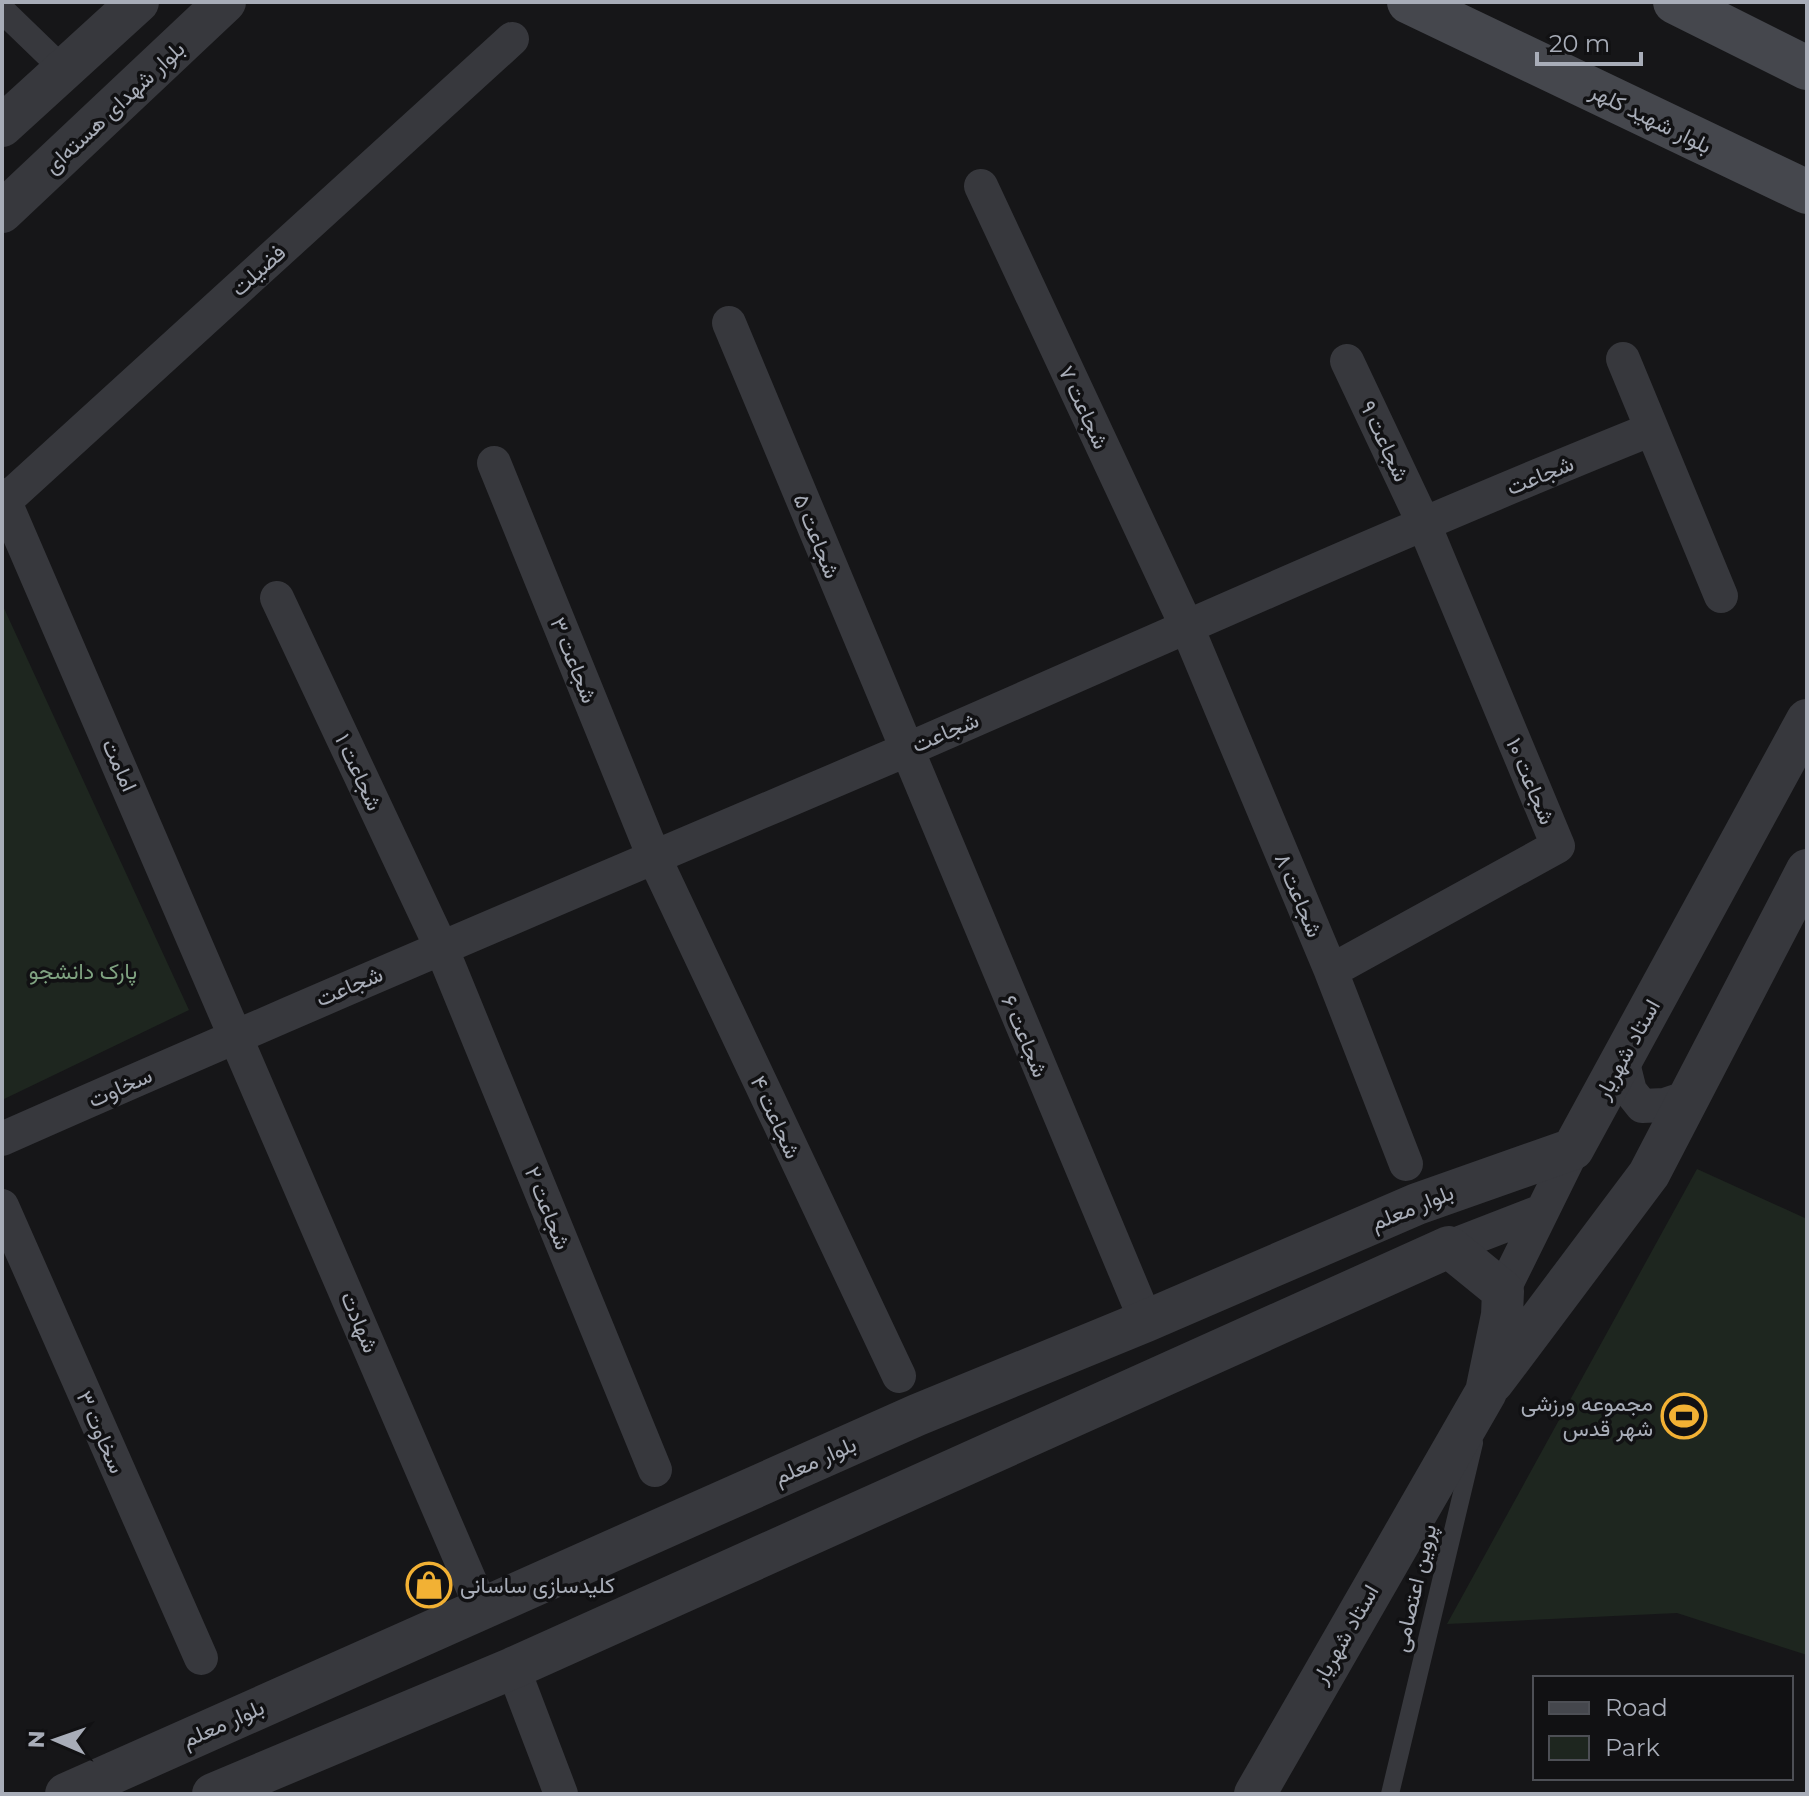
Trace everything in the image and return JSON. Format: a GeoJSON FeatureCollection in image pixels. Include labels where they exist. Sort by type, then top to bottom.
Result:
{"type":"FeatureCollection","features":[{"type":"Feature","properties":{"kind":"main road","name":"بلوار شهید کلهر"},"geometry":{"type":"LineString","coordinates":[[1409,2],[1807,192]]}},
{"type":"Feature","properties":{"kind":"main road"},"geometry":{"type":"LineString","coordinates":[[1675,2],[1807,68]]}},
{"type":"Feature","properties":{"kind":"street"},"geometry":{"type":"LineString","coordinates":[[2,126],[138,2]]}},
{"type":"Feature","properties":{"kind":"street","name":"بلوار شهدای هسته‌ای"},"geometry":{"type":"LineString","coordinates":[[2,212],[225,2]]}},
{"type":"Feature","properties":{"kind":"street"},"geometry":{"type":"LineString","coordinates":[[2,10],[64,70]]}},
{"type":"Feature","properties":{"kind":"street","name":"فضیلت"},"geometry":{"type":"LineString","coordinates":[[3,498],[512,39]]}},
{"type":"Feature","properties":{"kind":"street","name":"شجاعت ۷"},"geometry":{"type":"LineString","coordinates":[[981,186],[1187,627]]}},
{"type":"Feature","properties":{"kind":"street","name":"شجاعت ۵"},"geometry":{"type":"LineString","coordinates":[[729,323],[905,750]]}},
{"type":"Feature","properties":{"kind":"street"},"geometry":{"type":"LineString","coordinates":[[1623,359],[1721,596]]}},
{"type":"Feature","properties":{"kind":"street","name":"شجاعت ۹"},"geometry":{"type":"LineString","coordinates":[[1347,361],[1423,522]]}},
{"type":"Feature","properties":{"kind":"street","name":"شجاعت"},"geometry":{"type":"LineString","coordinates":[[237,1034],[905,750],[1423,522],[1652,429]]}},
{"type":"Feature","properties":{"kind":"street","name":"شجاعت ۳"},"geometry":{"type":"LineString","coordinates":[[494,463],[654,857]]}},
{"type":"Feature","properties":{"kind":"street","name":"امامت"},"geometry":{"type":"LineString","coordinates":[[3,498],[237,1034]]}},
{"type":"Feature","properties":{"kind":"street","name":"شجاعت ۱۰"},"geometry":{"type":"LineString","coordinates":[[1331,971],[1558,846],[1423,522]]}},
{"type":"Feature","properties":{"kind":"street","name":"شجاعت ۱"},"geometry":{"type":"LineString","coordinates":[[277,598],[441,947]]}},
{"type":"Feature","properties":{"kind":"street","name":"شجاعت ۸"},"geometry":{"type":"LineString","coordinates":[[1187,627],[1331,971],[1412,1184]]}},
{"type":"Feature","properties":{"kind":"street","name":"استاد شهریار"},"geometry":{"type":"LineString","coordinates":[[1486,1392],[1502,1315],[1503,1291],[1573,1149],[1807,720]]}},
{"type":"Feature","properties":{"kind":"street","name":"شجاعت ۶"},"geometry":{"type":"LineString","coordinates":[[905,750],[1146,1321]]}},
{"type":"Feature","properties":{"kind":"street","name":"شجاعت ۴"},"geometry":{"type":"LineString","coordinates":[[654,857],[899,1376]]}},
{"type":"Feature","properties":{"kind":"street","name":"استاد شهریار"},"geometry":{"type":"LineString","coordinates":[[1255,1794],[1486,1392],[1649,1174],[1807,870]]}},
{"type":"Feature","properties":{"kind":"street","name":"شجاعت ۲"},"geometry":{"type":"LineString","coordinates":[[441,947],[655,1470]]}},
{"type":"Feature","properties":{"kind":"street","name":"سخاوت"},"geometry":{"type":"LineString","coordinates":[[2,1139],[237,1034]]}},
{"type":"Feature","properties":{"kind":"street","name":"شهادت"},"geometry":{"type":"LineString","coordinates":[[237,1034],[482,1609]]}},
{"type":"Feature","properties":{"kind":"street"},"geometry":{"type":"LineString","coordinates":[[1622,1059],[1630,1091],[1642,1106],[1665,1105],[1689,1097]]}},
{"type":"Feature","properties":{"kind":"street","name":"بلوار معلم"},"geometry":{"type":"LineString","coordinates":[[66,1794],[917,1415],[1146,1321],[1412,1184],[1573,1149]]}},
{"type":"Feature","properties":{"kind":"street"},"geometry":{"type":"LineString","coordinates":[[1412,1184],[1445,1209],[1454,1229],[1449,1247]]}},
{"type":"Feature","properties":{"kind":"street","name":"سخاوت ۳"},"geometry":{"type":"LineString","coordinates":[[2,1206],[201,1658]]}},
{"type":"Feature","properties":{"kind":"street"},"geometry":{"type":"LineString","coordinates":[[213,1794],[513,1668],[1449,1247],[1542,1211]]}},
{"type":"Feature","properties":{"kind":"street"},"geometry":{"type":"LineString","coordinates":[[1449,1247],[1503,1291]]}},
{"type":"Feature","properties":{"kind":"street"},"geometry":{"type":"LineString","coordinates":[[899,1376],[917,1415]]}},
{"type":"Feature","properties":{"kind":"street"},"geometry":{"type":"LineString","coordinates":[[513,1668],[561,1794]]}},
{"type":"Feature","properties":{"kind":"lane","name":"پروین اعتصامی"},"geometry":{"type":"LineString","coordinates":[[1390,1794],[1486,1392]]}},
{"type":"Feature","properties":{"kind":"green space","name":"پارک دانشجو"},"geometry":{"type":"Polygon","coordinates":[[[2,604],[189,1010],[2,1100],[2,604]]]}},
{"type":"Feature","properties":{"kind":"green space","name":"مجموعه ورزشی شهر قدس"},"geometry":{"type":"Polygon","coordinates":[[[1697,1169],[1807,1219],[1807,1655],[1677,1613],[1447,1624],[1697,1169]]]}},
{"type":"Feature","properties":{"kind":"place","name":"مجموعه ورزشی شهر قدس"},"geometry":{"type":"Point","coordinates":[1684,1416]}},
{"type":"Feature","properties":{"kind":"place","name":"کلیدسازی ساسانی"},"geometry":{"type":"Point","coordinates":[429,1585]}}]}
